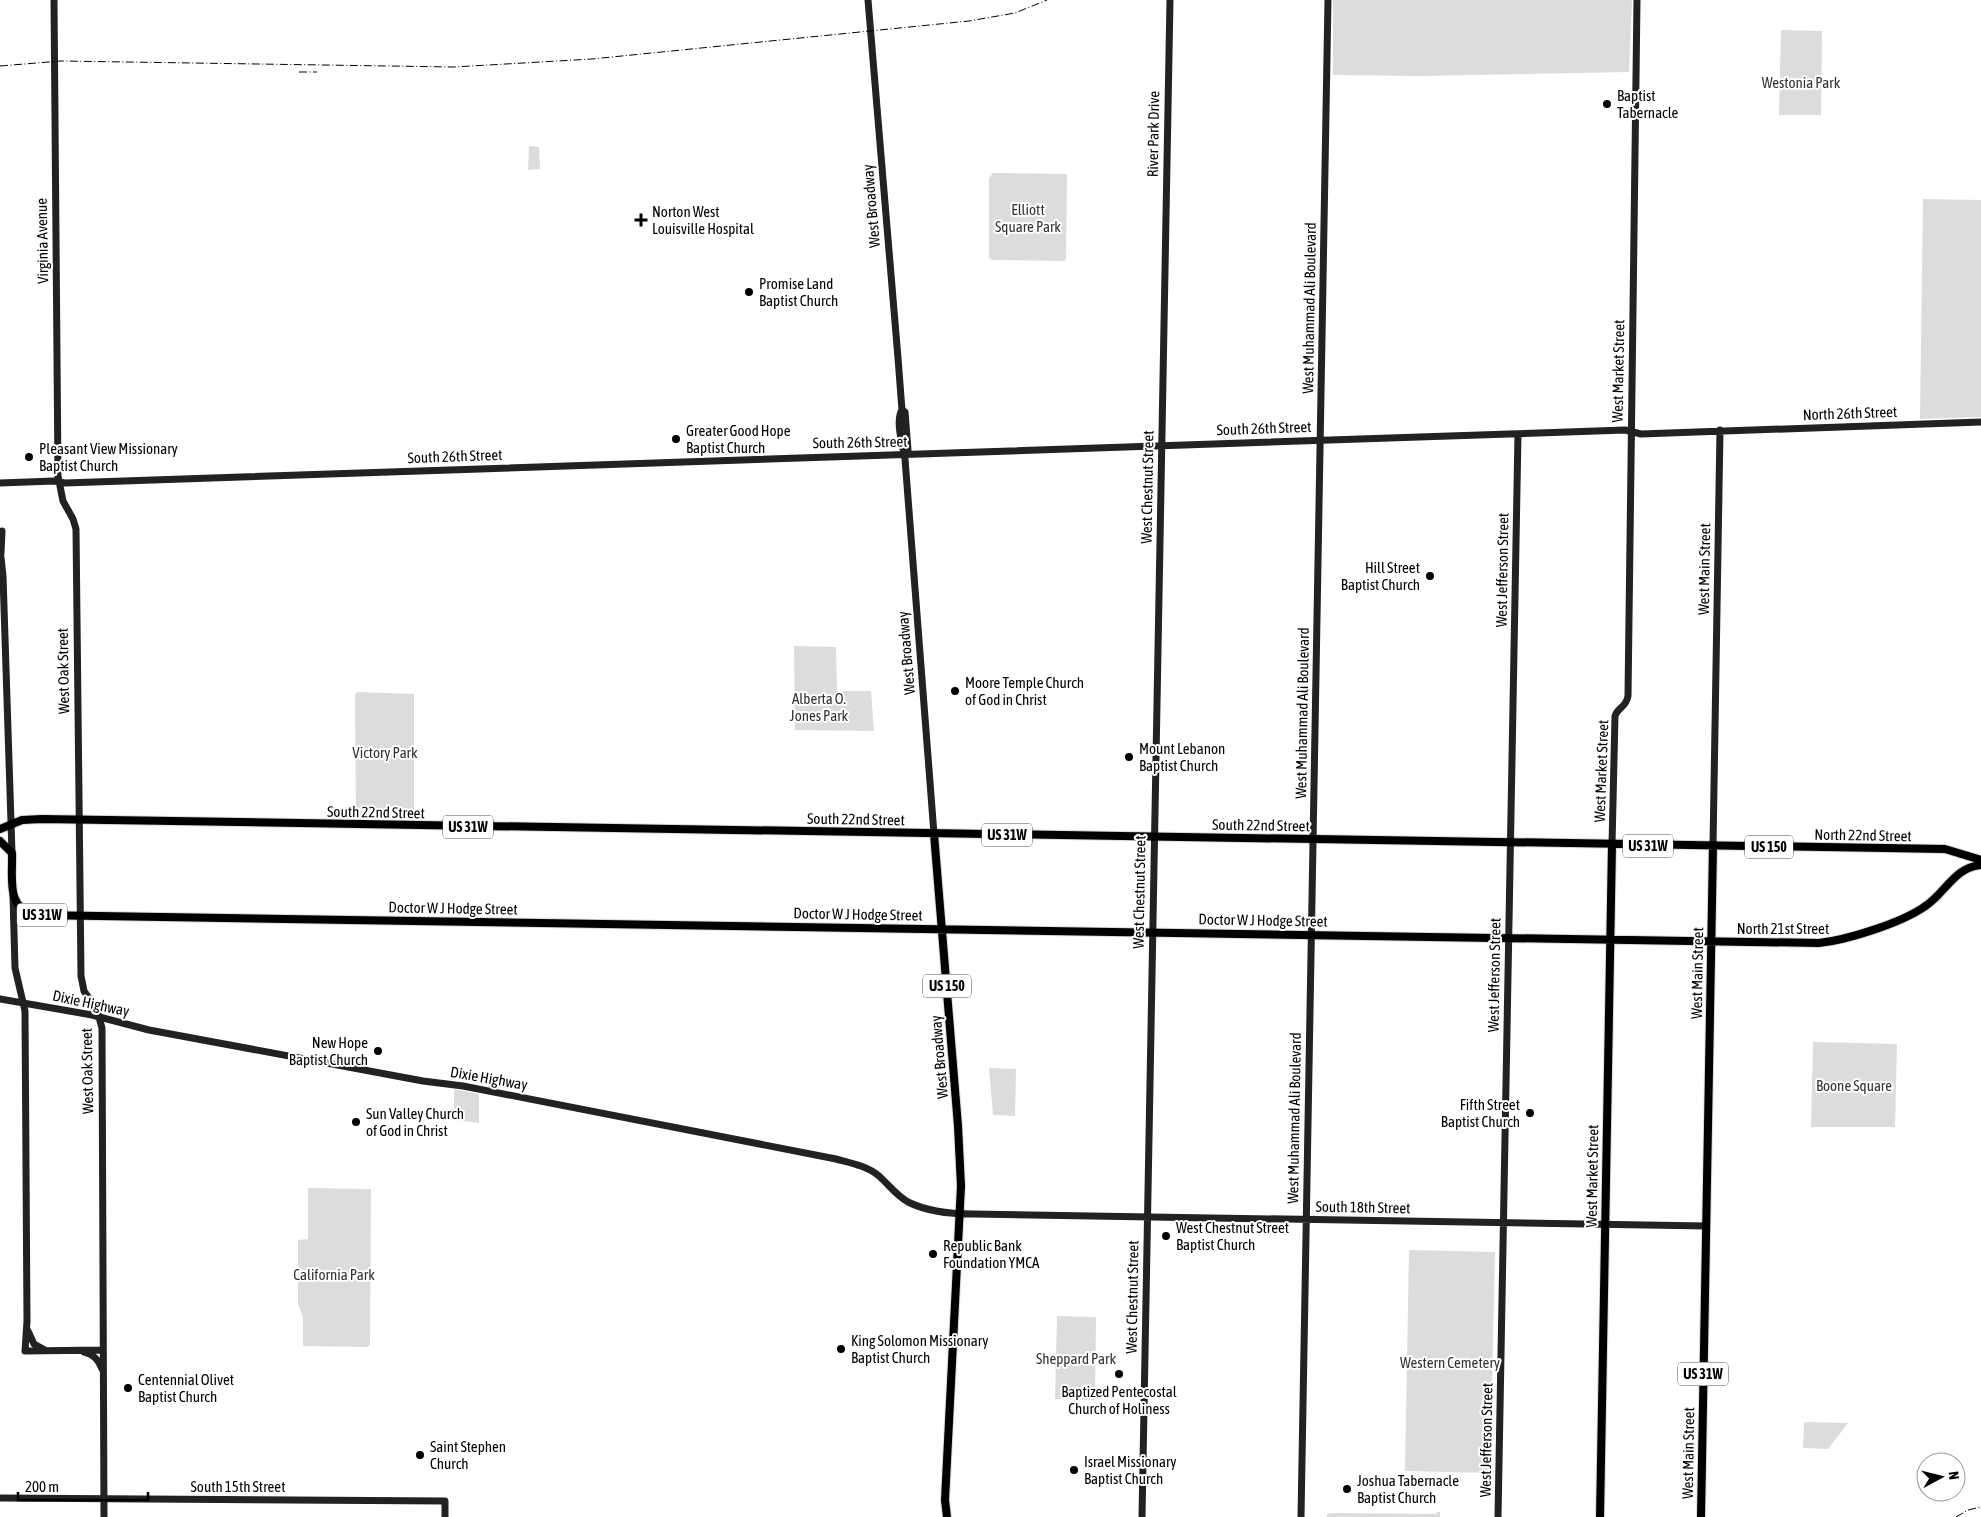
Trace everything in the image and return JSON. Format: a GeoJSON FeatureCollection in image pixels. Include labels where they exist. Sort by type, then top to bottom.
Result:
{"type":"FeatureCollection","features":[{"type":"Feature","properties":{"kind":"main road","name":"South 22nd Street"},"geometry":{"type":"LineString","coordinates":[[0,828],[25,819],[1713,846]]}},
{"type":"Feature","properties":{"kind":"main road","name":"West Broadway"},"geometry":{"type":"LineString","coordinates":[[934,834],[958,1126],[961,1186],[945,1508],[947,1517]]}},
{"type":"Feature","properties":{"kind":"main road"},"geometry":{"type":"LineString","coordinates":[[0,841],[12,853]]}},
{"type":"Feature","properties":{"kind":"main road","name":"West Market Street"},"geometry":{"type":"LineString","coordinates":[[1600,1517],[1612,845]]}},
{"type":"Feature","properties":{"kind":"main road","name":"North 22nd Street"},"geometry":{"type":"LineString","coordinates":[[1713,846],[1945,850],[1981,860]]}},
{"type":"Feature","properties":{"kind":"main road","name":"West Main Street"},"geometry":{"type":"LineString","coordinates":[[1700,1517],[1713,846]]}},
{"type":"Feature","properties":{"kind":"main road","name":"US 31W"},"geometry":{"type":"LineString","coordinates":[[12,853],[13,896]]}},
{"type":"Feature","properties":{"kind":"main road","name":"North 21st Street"},"geometry":{"type":"LineString","coordinates":[[1712,941],[1819,943],[1842,940],[1916,912],[1931,902],[1959,873],[1968,868],[1981,865]]}},
{"type":"Feature","properties":{"kind":"main road","name":"Doctor W J Hodge Street"},"geometry":{"type":"LineString","coordinates":[[13,896],[18,906],[27,913],[36,915],[1712,941]]}},
{"type":"Feature","properties":{"kind":"main road","name":"West Broadway"},"geometry":{"type":"LineString","coordinates":[[942,1517],[945,1508]]}},
{"type":"Feature","properties":{"kind":"street","name":"Virginia Avenue"},"geometry":{"type":"LineString","coordinates":[[54,0],[60,482]]}},
{"type":"Feature","properties":{"kind":"street","name":"West Broadway"},"geometry":{"type":"LineString","coordinates":[[868,0],[902,410],[905,412],[908,450],[904,455],[934,834]]}},
{"type":"Feature","properties":{"kind":"street","name":"River Park Drive"},"geometry":{"type":"LineString","coordinates":[[1164,268],[1170,0]]}},
{"type":"Feature","properties":{"kind":"street","name":"West Muhammad Ali Boulevard"},"geometry":{"type":"LineString","coordinates":[[1301,1517],[1328,0]]}},
{"type":"Feature","properties":{"kind":"street","name":"West Market Street"},"geometry":{"type":"LineString","coordinates":[[1612,845],[1615,716],[1626,705],[1628,696],[1637,0]]}},
{"type":"Feature","properties":{"kind":"street","name":"West Chestnut Street"},"geometry":{"type":"LineString","coordinates":[[1142,1517],[1164,268]]}},
{"type":"Feature","properties":{"kind":"street","name":"North 26th Street"},"geometry":{"type":"LineString","coordinates":[[1720,430],[1981,422]]}},
{"type":"Feature","properties":{"kind":"street","name":"South 26th Street"},"geometry":{"type":"LineString","coordinates":[[0,483],[54,481],[71,483],[784,457],[904,455],[1625,430],[1641,434],[1720,430]]}},
{"type":"Feature","properties":{"kind":"street","name":"West Main Street"},"geometry":{"type":"LineString","coordinates":[[1713,846],[1720,430]]}},
{"type":"Feature","properties":{"kind":"street","name":"West Jefferson Street"},"geometry":{"type":"LineString","coordinates":[[1498,1517],[1518,434]]}},
{"type":"Feature","properties":{"kind":"street","name":"West Oak Street"},"geometry":{"type":"LineString","coordinates":[[60,482],[63,501],[73,519],[76,536],[81,981],[86,994],[96,1008],[102,1028],[104,1517]]}},
{"type":"Feature","properties":{"kind":"street"},"geometry":{"type":"LineString","coordinates":[[2,531],[1,552],[12,853]]}},
{"type":"Feature","properties":{"kind":"street"},"geometry":{"type":"LineString","coordinates":[[13,896],[15,968],[23,1004],[25,1351],[103,1350]]}},
{"type":"Feature","properties":{"kind":"street","name":"Dixie Highway"},"geometry":{"type":"LineString","coordinates":[[0,999],[100,1018],[149,1030],[423,1081],[463,1086],[836,1159],[870,1170],[899,1196],[920,1207],[960,1214]]}},
{"type":"Feature","properties":{"kind":"street","name":"South 18th Street"},"geometry":{"type":"LineString","coordinates":[[960,1214],[1706,1226]]}},
{"type":"Feature","properties":{"kind":"street"},"geometry":{"type":"LineString","coordinates":[[26,1321],[31,1340],[36,1346],[49,1351]]}},
{"type":"Feature","properties":{"kind":"street"},"geometry":{"type":"LineString","coordinates":[[81,1351],[91,1354],[97,1359],[103,1372]]}},
{"type":"Feature","properties":{"kind":"street","name":"South 15th Street"},"geometry":{"type":"LineString","coordinates":[[0,1498],[445,1501],[445,1517]]}},
{"type":"Feature","properties":{"kind":"green space"},"geometry":{"type":"Polygon","coordinates":[[[1333,0],[1632,0],[1629,72],[1420,76],[1333,75],[1333,0]]]}},
{"type":"Feature","properties":{"kind":"green space","name":"Westonia Park"},"geometry":{"type":"Polygon","coordinates":[[[1781,30],[1822,31],[1821,115],[1779,115],[1781,30]]]}},
{"type":"Feature","properties":{"kind":"green space"},"geometry":{"type":"Polygon","coordinates":[[[529,146],[539,147],[540,169],[528,170],[529,146]]]}},
{"type":"Feature","properties":{"kind":"green space","name":"Elliott Square Park"},"geometry":{"type":"Polygon","coordinates":[[[993,173],[1067,174],[1065,261],[993,260],[989,258],[989,178],[993,173]]]}},
{"type":"Feature","properties":{"kind":"green space"},"geometry":{"type":"Polygon","coordinates":[[[1923,199],[1981,200],[1981,417],[1920,419],[1923,199]]]}},
{"type":"Feature","properties":{"kind":"green space","name":"Alberta O. Jones Park"},"geometry":{"type":"Polygon","coordinates":[[[794,646],[836,647],[837,691],[871,691],[874,731],[795,730],[794,646]]]}},
{"type":"Feature","properties":{"kind":"green space","name":"Victory Park"},"geometry":{"type":"Polygon","coordinates":[[[357,692],[414,694],[414,819],[360,819],[356,817],[355,695],[357,692]]]}},
{"type":"Feature","properties":{"kind":"green space","name":"Boone Square"},"geometry":{"type":"Polygon","coordinates":[[[1813,1042],[1897,1044],[1895,1127],[1811,1127],[1813,1042]]]}},
{"type":"Feature","properties":{"kind":"green space"},"geometry":{"type":"Polygon","coordinates":[[[989,1068],[1016,1069],[1015,1116],[993,1115],[989,1068]]]}},
{"type":"Feature","properties":{"kind":"green space"},"geometry":{"type":"Polygon","coordinates":[[[454,1089],[479,1094],[479,1123],[454,1120],[454,1089]]]}},
{"type":"Feature","properties":{"kind":"green space","name":"California Park"},"geometry":{"type":"Polygon","coordinates":[[[308,1188],[371,1189],[370,1345],[367,1347],[303,1346],[303,1317],[298,1304],[298,1240],[308,1239],[308,1188]]]}},
{"type":"Feature","properties":{"kind":"green space","name":"Western Cemetery"},"geometry":{"type":"Polygon","coordinates":[[[1409,1250],[1495,1252],[1490,1473],[1405,1471],[1409,1250]]]}},
{"type":"Feature","properties":{"kind":"green space","name":"Sheppard Park"},"geometry":{"type":"Polygon","coordinates":[[[1057,1316],[1096,1317],[1095,1400],[1055,1399],[1057,1316]]]}},
{"type":"Feature","properties":{"kind":"green space"},"geometry":{"type":"Polygon","coordinates":[[[1804,1423],[1848,1423],[1828,1449],[1803,1448],[1804,1423]]]}},
{"type":"Feature","properties":{"kind":"green space"},"geometry":{"type":"Polygon","coordinates":[[[1440,1512],[1440,1517],[1327,1517],[1327,1514],[1333,1513],[1436,1514],[1440,1512]]]}},
{"type":"Feature","properties":{"kind":"railway"},"geometry":{"type":"LineString","coordinates":[[0,66],[61,61],[454,67],[592,59],[969,21],[1015,13],[1047,0]]}},
{"type":"Feature","properties":{"kind":"railway"},"geometry":{"type":"LineString","coordinates":[[299,72],[317,72]]}},
{"type":"Feature","properties":{"kind":"railway"},"geometry":{"type":"LineString","coordinates":[[1956,1517],[1968,1510],[1981,1507]]}},
{"type":"Feature","properties":{"kind":"place","name":"Baptist Tabernacle"},"geometry":{"type":"Point","coordinates":[1607,104]}},
{"type":"Feature","properties":{"kind":"place","name":"Norton West Louisville Hospital"},"geometry":{"type":"Point","coordinates":[641,220]}},
{"type":"Feature","properties":{"kind":"place","name":"Promise Land Baptist Church"},"geometry":{"type":"Point","coordinates":[749,292]}},
{"type":"Feature","properties":{"kind":"place","name":"Greater Good Hope Baptist Church"},"geometry":{"type":"Point","coordinates":[676,439]}},
{"type":"Feature","properties":{"kind":"place","name":"Pleasant View Missionary Baptist Church"},"geometry":{"type":"Point","coordinates":[29,457]}},
{"type":"Feature","properties":{"kind":"place","name":"Hill Street Baptist Church"},"geometry":{"type":"Point","coordinates":[1430,576]}},
{"type":"Feature","properties":{"kind":"place","name":"Moore Temple Church of God in Christ"},"geometry":{"type":"Point","coordinates":[955,691]}},
{"type":"Feature","properties":{"kind":"place","name":"Mount Lebanon Baptist Church"},"geometry":{"type":"Point","coordinates":[1129,757]}},
{"type":"Feature","properties":{"kind":"place","name":"New Hope Baptist Church"},"geometry":{"type":"Point","coordinates":[378,1051]}},
{"type":"Feature","properties":{"kind":"place","name":"Fifth Street Baptist Church"},"geometry":{"type":"Point","coordinates":[1530,1113]}},
{"type":"Feature","properties":{"kind":"place","name":"Sun Valley Church of God in Christ"},"geometry":{"type":"Point","coordinates":[356,1122]}},
{"type":"Feature","properties":{"kind":"place","name":"West Chestnut Street Baptist Church"},"geometry":{"type":"Point","coordinates":[1166,1236]}},
{"type":"Feature","properties":{"kind":"place","name":"Republic Bank Foundation YMCA"},"geometry":{"type":"Point","coordinates":[933,1254]}},
{"type":"Feature","properties":{"kind":"place","name":"King Solomon Missionary Baptist Church"},"geometry":{"type":"Point","coordinates":[841,1349]}},
{"type":"Feature","properties":{"kind":"place","name":"Baptized Pentecostal Church of Holiness"},"geometry":{"type":"Point","coordinates":[1119,1374]}},
{"type":"Feature","properties":{"kind":"place","name":"Centennial Olivet Baptist Church"},"geometry":{"type":"Point","coordinates":[128,1388]}},
{"type":"Feature","properties":{"kind":"place","name":"Saint Stephen Church"},"geometry":{"type":"Point","coordinates":[420,1455]}},
{"type":"Feature","properties":{"kind":"place","name":"Israel Missionary Baptist Church"},"geometry":{"type":"Point","coordinates":[1074,1470]}},
{"type":"Feature","properties":{"kind":"place","name":"Joshua Tabernacle Baptist Church"},"geometry":{"type":"Point","coordinates":[1347,1489]}}]}
